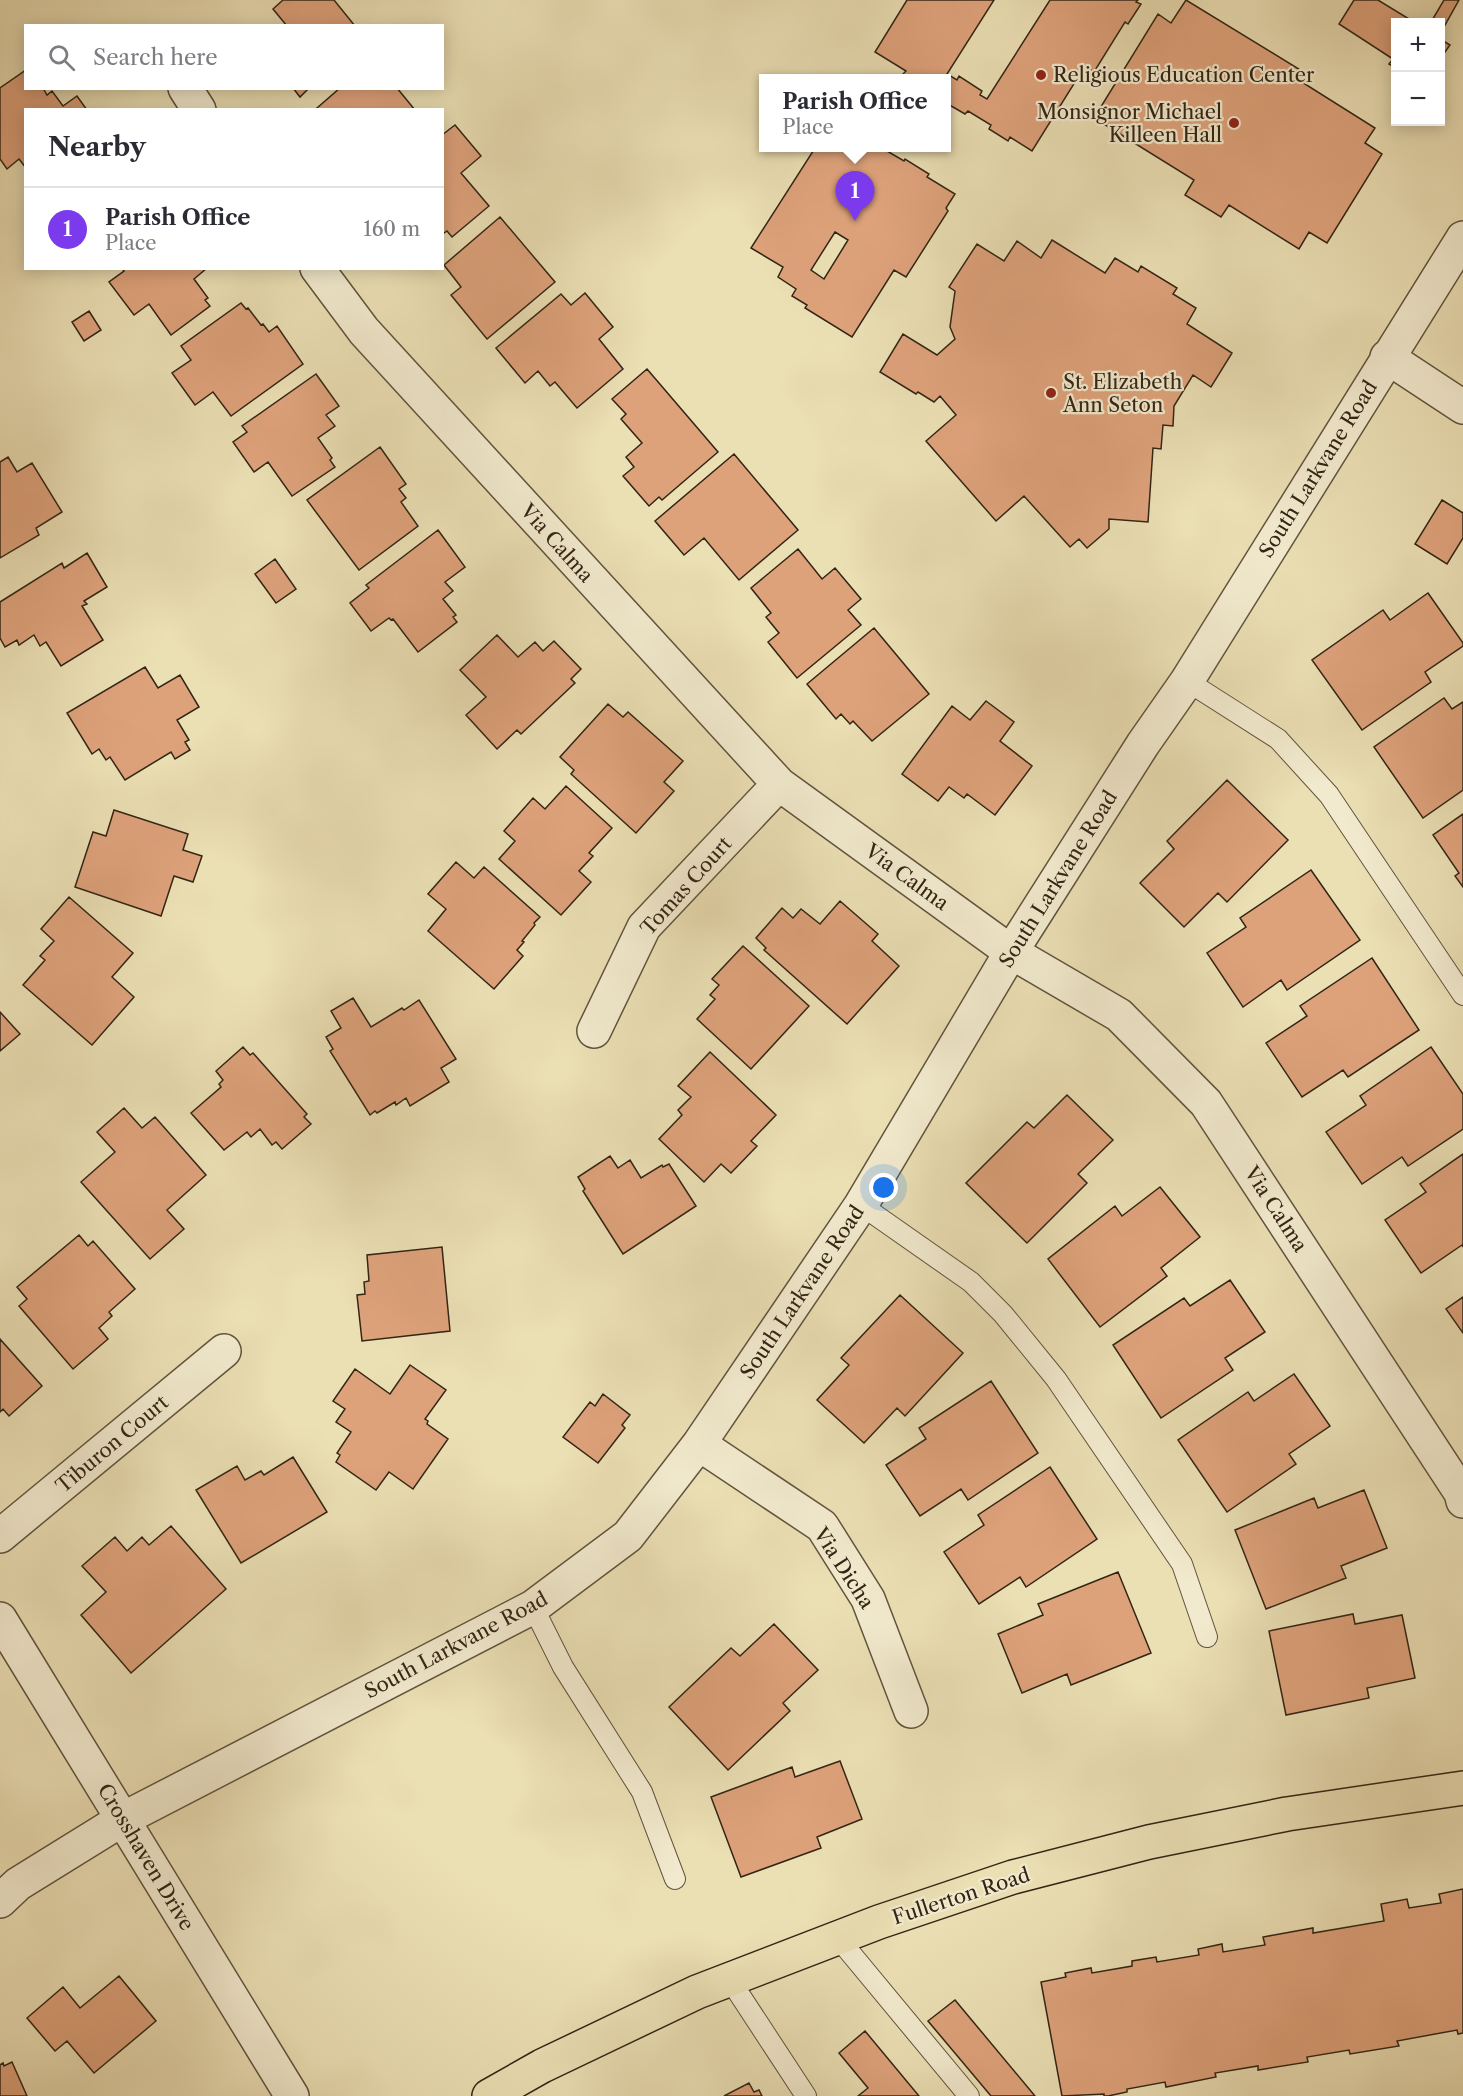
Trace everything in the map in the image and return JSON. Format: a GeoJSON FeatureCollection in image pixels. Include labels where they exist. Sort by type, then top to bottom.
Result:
{"type":"FeatureCollection","features":[{"type":"Feature","properties":{"kind":"main road","name":"Fullerton Road"},"geometry":{"type":"LineString","coordinates":[[489,2096],[552,2061],[697,1992],[838,1938],[1014,1877],[1149,1842],[1287,1814],[1463,1788]]}},
{"type":"Feature","properties":{"kind":"street"},"geometry":{"type":"LineString","coordinates":[[186,90],[198,108]]}},
{"type":"Feature","properties":{"kind":"street","name":"South Larkvane Road"},"geometry":{"type":"LineString","coordinates":[[0,1901],[18,1884],[123,1819],[533,1607],[628,1536],[699,1444],[861,1205],[1011,952],[1143,744],[1187,681],[1463,238]]}},
{"type":"Feature","properties":{"kind":"street","name":"Via Calma"},"geometry":{"type":"LineString","coordinates":[[318,270],[364,331],[778,784],[1011,952],[1119,1015],[1206,1102],[1461,1493],[1463,1501]]}},
{"type":"Feature","properties":{"kind":"street"},"geometry":{"type":"LineString","coordinates":[[1387,357],[1463,407]]}},
{"type":"Feature","properties":{"kind":"street","name":"Tomas Court"},"geometry":{"type":"LineString","coordinates":[[594,1031],[644,927],[778,784]]}},
{"type":"Feature","properties":{"kind":"street","name":"Tiburon Court"},"geometry":{"type":"LineString","coordinates":[[0,1536],[224,1351]]}},
{"type":"Feature","properties":{"kind":"street","name":"Via Dicha"},"geometry":{"type":"LineString","coordinates":[[699,1444],[822,1526],[868,1599],[911,1710]]}},
{"type":"Feature","properties":{"kind":"street","name":"Crosshaven Drive"},"geometry":{"type":"LineString","coordinates":[[0,1619],[292,2096]]}},
{"type":"Feature","properties":{"kind":"lane"},"geometry":{"type":"LineString","coordinates":[[1187,681],[1278,739],[1307,768],[1329,795],[1463,995]]}},
{"type":"Feature","properties":{"kind":"lane"},"geometry":{"type":"LineString","coordinates":[[861,1205],[971,1282],[1003,1314],[1056,1380],[1182,1564],[1207,1637]]}},
{"type":"Feature","properties":{"kind":"lane"},"geometry":{"type":"LineString","coordinates":[[533,1607],[563,1667],[642,1792],[675,1879]]}},
{"type":"Feature","properties":{"kind":"lane"},"geometry":{"type":"LineString","coordinates":[[838,1938],[969,2096]]}},
{"type":"Feature","properties":{"kind":"lane"},"geometry":{"type":"LineString","coordinates":[[730,1980],[806,2096]]}},
{"type":"Feature","properties":{"kind":"building"},"geometry":{"type":"Polygon","coordinates":[[[283,0],[334,0],[353,24],[285,24],[273,9],[283,0]]]}},
{"type":"Feature","properties":{"kind":"building","name":"Religious Education Center"},"geometry":{"type":"Polygon","coordinates":[[[907,0],[994,0],[947,74],[903,74],[906,71],[875,52],[907,0]]]}},
{"type":"Feature","properties":{"kind":"building","name":"Religious Education Center"},"geometry":{"type":"Polygon","coordinates":[[[1050,0],[1138,0],[1136,2],[1141,4],[1128,24],[1125,22],[1094,72],[1085,66],[1032,151],[1010,137],[1008,141],[989,129],[991,125],[968,111],[965,114],[951,106],[951,76],[957,80],[959,76],[982,91],[980,95],[987,99],[1050,0]]]}},
{"type":"Feature","properties":{"kind":"building","name":"Monsignor Michael Killeen Hall"},"geometry":{"type":"Polygon","coordinates":[[[1186,0],[1302,71],[1297,79],[1375,128],[1365,143],[1382,154],[1327,243],[1309,232],[1299,249],[1229,205],[1221,217],[1185,195],[1194,180],[1094,118],[1158,14],[1171,23],[1186,0]]]}},
{"type":"Feature","properties":{"kind":"building"},"geometry":{"type":"Polygon","coordinates":[[[1354,0],[1378,0],[1407,18],[1391,18],[1391,58],[1339,24],[1354,0]]]}},
{"type":"Feature","properties":{"kind":"building"},"geometry":{"type":"Polygon","coordinates":[[[1444,0],[1459,0],[1445,25],[1445,18],[1433,18],[1444,0]]]}},
{"type":"Feature","properties":{"kind":"building"},"geometry":{"type":"Polygon","coordinates":[[[1445,42],[1450,45],[1445,52],[1445,42]]]}},
{"type":"Feature","properties":{"kind":"building"},"geometry":{"type":"Polygon","coordinates":[[[24,71],[24,90],[44,90],[47,95],[52,91],[63,106],[77,96],[86,108],[24,108],[24,165],[19,159],[7,169],[0,159],[0,88],[24,71]]]}},
{"type":"Feature","properties":{"kind":"building"},"geometry":{"type":"Polygon","coordinates":[[[295,90],[307,90],[300,97],[295,90]]]}},
{"type":"Feature","properties":{"kind":"building"},"geometry":{"type":"Polygon","coordinates":[[[338,90],[399,90],[413,108],[317,108],[338,90]]]}},
{"type":"Feature","properties":{"kind":"building"},"geometry":{"type":"Polygon","coordinates":[[[455,125],[481,156],[461,173],[489,206],[452,237],[447,231],[444,233],[444,133],[455,125]]]}},
{"type":"Feature","properties":{"kind":"building"},"geometry":{"type":"Polygon","coordinates":[[[812,152],[889,152],[929,174],[927,177],[955,194],[946,208],[948,211],[906,277],[894,270],[852,337],[805,308],[807,305],[792,296],[796,289],[778,277],[783,267],[751,248],[812,152]],[[835,232],[811,270],[824,279],[848,240],[835,232]]]}},
{"type":"Feature","properties":{"kind":"building"},"geometry":{"type":"Polygon","coordinates":[[[500,217],[555,282],[487,339],[451,295],[461,287],[444,265],[500,217]]]}},
{"type":"Feature","properties":{"kind":"building","name":"St. Elizabeth Ann Seton"},"geometry":{"type":"Polygon","coordinates":[[[1052,240],[1105,273],[1115,258],[1138,272],[1141,266],[1177,288],[1173,294],[1196,308],[1187,324],[1232,353],[1211,387],[1193,375],[1174,406],[1173,426],[1163,425],[1161,449],[1153,448],[1148,522],[1109,519],[1109,529],[1087,548],[1079,539],[1070,547],[1024,496],[996,521],[926,441],[956,415],[940,396],[934,402],[880,372],[903,334],[937,355],[955,339],[950,327],[955,291],[949,287],[977,244],[1004,261],[1017,241],[1041,258],[1052,240]]]}},
{"type":"Feature","properties":{"kind":"building"},"geometry":{"type":"Polygon","coordinates":[[[205,270],[194,279],[208,298],[205,300],[210,306],[171,335],[149,304],[134,315],[109,282],[124,271],[205,270]]]}},
{"type":"Feature","properties":{"kind":"building"},"geometry":{"type":"Polygon","coordinates":[[[585,293],[613,327],[599,339],[623,369],[577,408],[555,382],[550,386],[538,371],[525,383],[496,348],[561,294],[571,305],[585,293]]]}},
{"type":"Feature","properties":{"kind":"building"},"geometry":{"type":"Polygon","coordinates":[[[241,303],[269,332],[277,326],[303,364],[231,416],[213,392],[195,405],[172,373],[191,360],[181,346],[241,303]]]}},
{"type":"Feature","properties":{"kind":"building"},"geometry":{"type":"Polygon","coordinates":[[[89,311],[101,330],[84,341],[72,322],[89,311]]]}},
{"type":"Feature","properties":{"kind":"building"},"geometry":{"type":"Polygon","coordinates":[[[647,369],[718,452],[662,500],[659,497],[649,506],[623,476],[634,467],[626,457],[642,443],[621,419],[626,414],[612,399],[647,369]]]}},
{"type":"Feature","properties":{"kind":"building"},"geometry":{"type":"Polygon","coordinates":[[[316,374],[339,406],[326,415],[335,426],[318,438],[332,458],[330,460],[335,467],[292,496],[268,462],[254,472],[233,442],[247,432],[242,426],[316,374]]]}},
{"type":"Feature","properties":{"kind":"building"},"geometry":{"type":"Polygon","coordinates":[[[380,447],[406,484],[399,489],[406,498],[401,502],[418,526],[359,570],[307,500],[380,447]]]}},
{"type":"Feature","properties":{"kind":"building"},"geometry":{"type":"Polygon","coordinates":[[[734,454],[798,530],[739,580],[704,538],[684,555],[655,521],[734,454]]]}},
{"type":"Feature","properties":{"kind":"building"},"geometry":{"type":"Polygon","coordinates":[[[8,457],[17,472],[32,463],[62,512],[36,528],[39,535],[0,558],[0,462],[8,457]]]}},
{"type":"Feature","properties":{"kind":"building"},"geometry":{"type":"Polygon","coordinates":[[[1442,500],[1463,513],[1463,538],[1447,564],[1415,544],[1442,500]]]}},
{"type":"Feature","properties":{"kind":"building"},"geometry":{"type":"Polygon","coordinates":[[[438,530],[465,567],[445,582],[453,591],[443,599],[456,615],[453,617],[457,622],[418,652],[393,619],[389,618],[371,631],[350,603],[369,588],[366,585],[438,530]]]}},
{"type":"Feature","properties":{"kind":"building"},"geometry":{"type":"Polygon","coordinates":[[[798,549],[822,579],[835,568],[861,599],[848,610],[861,625],[797,678],[768,642],[779,633],[766,617],[771,613],[751,588],[798,549]]]}},
{"type":"Feature","properties":{"kind":"building"},"geometry":{"type":"Polygon","coordinates":[[[87,553],[107,587],[84,601],[87,604],[82,606],[103,640],[61,666],[46,642],[40,646],[34,635],[19,645],[17,640],[5,647],[0,638],[0,602],[62,563],[64,568],[87,553]]]}},
{"type":"Feature","properties":{"kind":"building"},"geometry":{"type":"Polygon","coordinates":[[[275,559],[296,589],[276,603],[255,574],[275,559]]]}},
{"type":"Feature","properties":{"kind":"building"},"geometry":{"type":"Polygon","coordinates":[[[1428,593],[1463,646],[1425,672],[1431,682],[1362,730],[1312,660],[1383,610],[1390,620],[1428,593]]]}},
{"type":"Feature","properties":{"kind":"building"},"geometry":{"type":"Polygon","coordinates":[[[874,628],[929,694],[872,741],[853,721],[850,724],[841,714],[836,719],[807,684],[874,628]]]}},
{"type":"Feature","properties":{"kind":"building"},"geometry":{"type":"Polygon","coordinates":[[[497,635],[518,657],[535,642],[543,651],[554,641],[581,669],[571,679],[575,683],[521,734],[517,730],[497,749],[466,715],[486,697],[460,670],[497,635]]]}},
{"type":"Feature","properties":{"kind":"building"},"geometry":{"type":"Polygon","coordinates":[[[145,667],[158,688],[180,675],[199,707],[177,720],[189,740],[185,742],[190,750],[175,759],[171,752],[125,780],[110,757],[106,760],[99,749],[92,754],[67,713],[145,667]]]}},
{"type":"Feature","properties":{"kind":"building"},"geometry":{"type":"Polygon","coordinates":[[[1444,698],[1452,709],[1463,702],[1463,790],[1423,818],[1374,747],[1444,698]]]}},
{"type":"Feature","properties":{"kind":"building"},"geometry":{"type":"Polygon","coordinates":[[[986,701],[1014,722],[1000,741],[1032,766],[995,815],[967,794],[964,798],[949,787],[938,801],[902,774],[952,706],[970,720],[986,701]]]}},
{"type":"Feature","properties":{"kind":"building"},"geometry":{"type":"Polygon","coordinates":[[[608,704],[623,717],[628,712],[683,761],[664,782],[674,791],[636,833],[571,774],[574,770],[560,757],[608,704]]]}},
{"type":"Feature","properties":{"kind":"building"},"geometry":{"type":"Polygon","coordinates":[[[1227,780],[1288,840],[1227,902],[1218,893],[1184,927],[1140,883],[1174,849],[1167,841],[1227,780]]]}},
{"type":"Feature","properties":{"kind":"building"},"geometry":{"type":"Polygon","coordinates":[[[566,786],[612,828],[589,853],[593,856],[579,871],[591,882],[561,915],[499,859],[515,841],[504,831],[533,798],[545,809],[566,786]]]}},
{"type":"Feature","properties":{"kind":"building"},"geometry":{"type":"Polygon","coordinates":[[[114,810],[188,834],[183,850],[202,856],[193,882],[174,876],[161,916],[75,887],[93,832],[106,836],[114,810]]]}},
{"type":"Feature","properties":{"kind":"building"},"geometry":{"type":"Polygon","coordinates":[[[1463,814],[1463,887],[1455,876],[1459,873],[1433,835],[1463,814]]]}},
{"type":"Feature","properties":{"kind":"building"},"geometry":{"type":"Polygon","coordinates":[[[456,862],[474,878],[484,867],[540,917],[517,950],[523,956],[494,989],[428,931],[446,909],[428,894],[456,862]]]}},
{"type":"Feature","properties":{"kind":"building"},"geometry":{"type":"Polygon","coordinates":[[[1311,870],[1360,940],[1287,990],[1281,980],[1243,1007],[1207,953],[1246,927],[1240,918],[1311,870]]]}},
{"type":"Feature","properties":{"kind":"building"},"geometry":{"type":"Polygon","coordinates":[[[69,897],[133,953],[112,977],[134,997],[92,1045],[23,985],[45,960],[40,956],[54,941],[41,929],[69,897]]]}},
{"type":"Feature","properties":{"kind":"building"},"geometry":{"type":"Polygon","coordinates":[[[840,901],[878,934],[872,941],[899,966],[847,1024],[764,950],[766,948],[756,938],[782,908],[793,918],[801,909],[820,924],[840,901]]]}},
{"type":"Feature","properties":{"kind":"building"},"geometry":{"type":"Polygon","coordinates":[[[743,946],[809,1006],[751,1069],[697,1019],[715,999],[710,995],[719,985],[712,979],[743,946]]]}},
{"type":"Feature","properties":{"kind":"building"},"geometry":{"type":"Polygon","coordinates":[[[1372,958],[1419,1030],[1348,1077],[1343,1070],[1302,1097],[1266,1043],[1307,1016],[1300,1006],[1372,958]]]}},
{"type":"Feature","properties":{"kind":"building"},"geometry":{"type":"Polygon","coordinates":[[[353,998],[371,1027],[419,1000],[456,1059],[441,1068],[449,1082],[410,1106],[406,1098],[396,1105],[395,1102],[370,1115],[330,1051],[333,1049],[326,1037],[341,1028],[331,1011],[353,998]]]}},
{"type":"Feature","properties":{"kind":"building"},"geometry":{"type":"Polygon","coordinates":[[[0,1012],[20,1034],[0,1051],[0,1012]]]}},
{"type":"Feature","properties":{"kind":"building"},"geometry":{"type":"Polygon","coordinates":[[[243,1047],[250,1055],[253,1053],[307,1114],[304,1117],[311,1124],[282,1149],[276,1142],[272,1145],[260,1129],[251,1137],[247,1132],[224,1150],[191,1113],[221,1087],[219,1084],[223,1080],[216,1071],[243,1047]]]}},
{"type":"Feature","properties":{"kind":"building"},"geometry":{"type":"Polygon","coordinates":[[[1431,1047],[1463,1094],[1463,1129],[1408,1166],[1402,1157],[1362,1184],[1326,1132],[1366,1105],[1360,1096],[1431,1047]]]}},
{"type":"Feature","properties":{"kind":"building"},"geometry":{"type":"Polygon","coordinates":[[[710,1052],[776,1115],[751,1141],[757,1146],[731,1173],[721,1164],[704,1182],[659,1139],[682,1115],[678,1110],[691,1097],[678,1086],[710,1052]]]}},
{"type":"Feature","properties":{"kind":"building"},"geometry":{"type":"Polygon","coordinates":[[[1067,1095],[1113,1140],[1078,1174],[1087,1183],[1027,1243],[966,1183],[1027,1122],[1034,1128],[1067,1095]]]}},
{"type":"Feature","properties":{"kind":"building"},"geometry":{"type":"Polygon","coordinates":[[[124,1108],[142,1128],[155,1117],[206,1175],[167,1210],[184,1229],[150,1259],[81,1182],[115,1152],[97,1132],[124,1108]]]}},
{"type":"Feature","properties":{"kind":"building"},"geometry":{"type":"Polygon","coordinates":[[[1463,1154],[1463,1247],[1462,1245],[1421,1273],[1385,1220],[1426,1192],[1420,1184],[1463,1154]]]}},
{"type":"Feature","properties":{"kind":"building"},"geometry":{"type":"Polygon","coordinates":[[[610,1156],[618,1168],[630,1160],[641,1178],[662,1165],[663,1167],[669,1164],[696,1206],[623,1254],[583,1191],[585,1189],[578,1177],[610,1156]]]}},
{"type":"Feature","properties":{"kind":"building"},"geometry":{"type":"Polygon","coordinates":[[[1160,1187],[1200,1237],[1161,1268],[1167,1276],[1100,1327],[1048,1259],[1115,1206],[1122,1216],[1160,1187]]]}},
{"type":"Feature","properties":{"kind":"building"},"geometry":{"type":"Polygon","coordinates":[[[79,1235],[88,1246],[93,1241],[135,1289],[109,1312],[112,1316],[99,1328],[108,1339],[73,1369],[19,1306],[27,1299],[17,1287],[79,1235]]]}},
{"type":"Feature","properties":{"kind":"building"},"geometry":{"type":"Polygon","coordinates":[[[442,1247],[450,1331],[362,1341],[357,1295],[365,1294],[364,1282],[369,1281],[367,1255],[442,1247]]]}},
{"type":"Feature","properties":{"kind":"building"},"geometry":{"type":"Polygon","coordinates":[[[1230,1280],[1265,1332],[1225,1358],[1233,1370],[1161,1418],[1113,1345],[1184,1298],[1190,1306],[1230,1280]]]}},
{"type":"Feature","properties":{"kind":"building"},"geometry":{"type":"Polygon","coordinates":[[[900,1295],[963,1353],[905,1416],[897,1408],[864,1443],[817,1400],[849,1365],[841,1358],[900,1295]]]}},
{"type":"Feature","properties":{"kind":"building"},"geometry":{"type":"Polygon","coordinates":[[[1463,1297],[1463,1333],[1446,1309],[1463,1297]]]}},
{"type":"Feature","properties":{"kind":"building"},"geometry":{"type":"Polygon","coordinates":[[[0,1339],[42,1386],[9,1416],[3,1409],[0,1412],[0,1339]]]}},
{"type":"Feature","properties":{"kind":"building"},"geometry":{"type":"Polygon","coordinates":[[[410,1365],[446,1390],[425,1419],[428,1421],[427,1424],[448,1439],[413,1489],[389,1472],[376,1490],[336,1462],[340,1455],[337,1453],[351,1432],[336,1422],[345,1409],[333,1401],[355,1369],[390,1394],[410,1365]]]}},
{"type":"Feature","properties":{"kind":"building"},"geometry":{"type":"Polygon","coordinates":[[[1294,1374],[1330,1426],[1289,1454],[1296,1464],[1227,1512],[1178,1440],[1248,1392],[1254,1401],[1294,1374]]]}},
{"type":"Feature","properties":{"kind":"building"},"geometry":{"type":"Polygon","coordinates":[[[991,1381],[1038,1453],[968,1500],[961,1489],[920,1516],[886,1465],[926,1439],[919,1428],[991,1381]]]}},
{"type":"Feature","properties":{"kind":"building"},"geometry":{"type":"Polygon","coordinates":[[[603,1394],[630,1415],[622,1425],[625,1428],[598,1463],[563,1437],[590,1402],[595,1406],[603,1394]]]}},
{"type":"Feature","properties":{"kind":"building"},"geometry":{"type":"Polygon","coordinates":[[[293,1457],[327,1512],[241,1563],[196,1490],[237,1466],[245,1480],[261,1471],[264,1475],[293,1457]]]}},
{"type":"Feature","properties":{"kind":"building"},"geometry":{"type":"Polygon","coordinates":[[[1050,1467],[1097,1539],[1026,1587],[1020,1577],[979,1604],[944,1552],[984,1525],[978,1515],[1050,1467]]]}},
{"type":"Feature","properties":{"kind":"building"},"geometry":{"type":"Polygon","coordinates":[[[1364,1490],[1387,1548],[1341,1566],[1346,1578],[1266,1609],[1235,1530],[1314,1498],[1318,1508],[1364,1490]]]}},
{"type":"Feature","properties":{"kind":"building"},"geometry":{"type":"Polygon","coordinates":[[[171,1526],[226,1589],[131,1673],[81,1615],[106,1592],[82,1566],[115,1537],[127,1551],[142,1537],[149,1545],[171,1526]]]}},
{"type":"Feature","properties":{"kind":"building"},"geometry":{"type":"Polygon","coordinates":[[[1118,1572],[1151,1653],[1071,1685],[1067,1674],[1022,1693],[998,1634],[1043,1615],[1038,1604],[1118,1572]]]}},
{"type":"Feature","properties":{"kind":"building"},"geometry":{"type":"Polygon","coordinates":[[[1353,1614],[1355,1624],[1402,1615],[1415,1678],[1367,1688],[1369,1698],[1286,1715],[1269,1631],[1353,1614]]]}},
{"type":"Feature","properties":{"kind":"building"},"geometry":{"type":"Polygon","coordinates":[[[774,1624],[818,1670],[783,1703],[790,1711],[728,1770],[669,1707],[731,1648],[740,1656],[774,1624]]]}},
{"type":"Feature","properties":{"kind":"building"},"geometry":{"type":"Polygon","coordinates":[[[840,1761],[862,1819],[817,1837],[821,1848],[741,1877],[711,1797],[792,1767],[795,1777],[840,1761]]]}},
{"type":"Feature","properties":{"kind":"building"},"geometry":{"type":"Polygon","coordinates":[[[1463,1889],[1463,2033],[1458,2034],[1457,2030],[1397,2041],[1399,2046],[1350,2054],[1349,2050],[1307,2057],[1308,2062],[1258,2070],[1258,2066],[1215,2073],[1216,2077],[1166,2087],[1165,2082],[1127,2089],[1127,2092],[1108,2096],[1104,2094],[1062,2096],[1041,1982],[1066,1977],[1065,1973],[1091,1968],[1092,1973],[1132,1966],[1132,1961],[1156,1957],[1157,1962],[1199,1955],[1198,1949],[1222,1944],[1223,1952],[1265,1945],[1263,1937],[1313,1928],[1313,1933],[1384,1921],[1381,1904],[1407,1899],[1409,1908],[1441,1903],[1439,1894],[1463,1889]]]}},
{"type":"Feature","properties":{"kind":"building"},"geometry":{"type":"Polygon","coordinates":[[[119,1976],[156,2021],[94,2073],[67,2041],[55,2051],[27,2018],[63,1987],[80,2008],[119,1976]]]}},
{"type":"Feature","properties":{"kind":"building"},"geometry":{"type":"Polygon","coordinates":[[[955,2000],[1035,2096],[991,2096],[928,2021],[955,2000]]]}},
{"type":"Feature","properties":{"kind":"building"},"geometry":{"type":"Polygon","coordinates":[[[865,2031],[919,2096],[858,2096],[868,2088],[839,2053],[865,2031]]]}},
{"type":"Feature","properties":{"kind":"building"},"geometry":{"type":"Polygon","coordinates":[[[12,2062],[27,2096],[0,2096],[0,2065],[3,2063],[4,2066],[12,2062]]]}},
{"type":"Feature","properties":{"kind":"building"},"geometry":{"type":"Polygon","coordinates":[[[749,2083],[754,2092],[759,2090],[762,2096],[724,2096],[749,2083]]]}},
{"type":"Feature","properties":{"kind":"place","name":"Religious Education Center"},"geometry":{"type":"Point","coordinates":[1041,75]}},
{"type":"Feature","properties":{"kind":"place","name":"Monsignor Michael Killeen Hall"},"geometry":{"type":"Point","coordinates":[1234,123]}},
{"type":"Feature","properties":{"kind":"place","name":"Parish Office"},"geometry":{"type":"Point","coordinates":[855,221]}},
{"type":"Feature","properties":{"kind":"place","name":"St. Elizabeth Ann Seton"},"geometry":{"type":"Point","coordinates":[1051,393]}}]}
